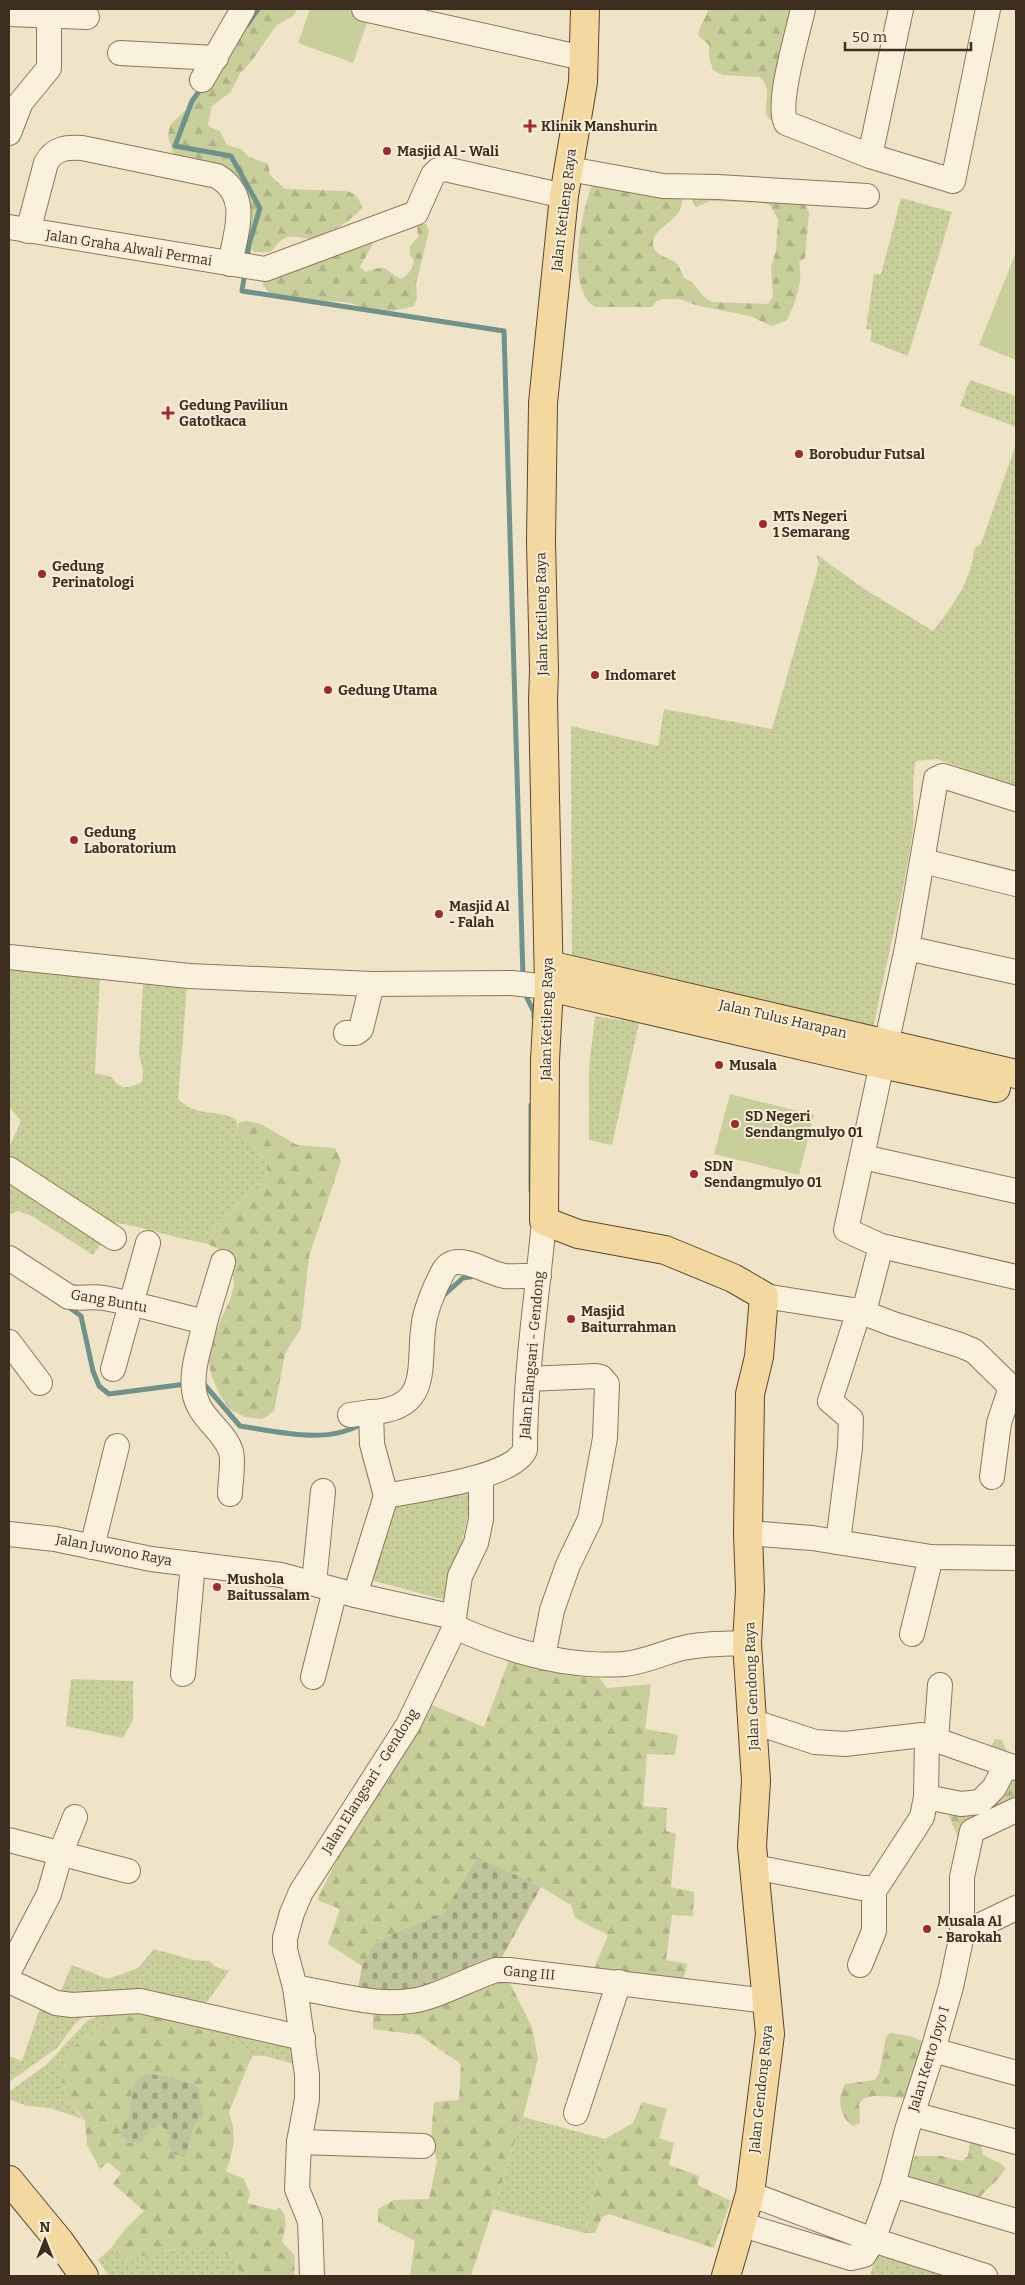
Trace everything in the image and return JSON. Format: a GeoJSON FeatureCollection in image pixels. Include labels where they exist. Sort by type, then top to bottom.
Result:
{"type":"FeatureCollection","features":[{"type":"Feature","properties":{"kind":"main road","name":"Jalan Ketileng Raya"},"geometry":{"type":"LineString","coordinates":[[544,1221],[546,1060],[541,474],[546,367],[564,196],[583,82],[585,9]]}},
{"type":"Feature","properties":{"kind":"main road","name":"Jalan Tulus Harapan"},"geometry":{"type":"LineString","coordinates":[[545,979],[884,1053],[1016,1074]]}},
{"type":"Feature","properties":{"kind":"main road","name":"Jalan Tulus Harapan"},"geometry":{"type":"LineString","coordinates":[[884,1053],[1016,1091]]}},
{"type":"Feature","properties":{"kind":"main road"},"geometry":{"type":"LineString","coordinates":[[544,1221],[578,1234],[665,1250],[733,1278],[764,1296]]}},
{"type":"Feature","properties":{"kind":"main road","name":"Jalan Gendong Raya"},"geometry":{"type":"LineString","coordinates":[[726,2276],[743,2225],[750,2194],[770,2034],[752,1846],[756,1781],[754,1722],[747,1643],[750,1590],[748,1533],[750,1394],[759,1357],[764,1296]]}},
{"type":"Feature","properties":{"kind":"main road"},"geometry":{"type":"LineString","coordinates":[[9,2180],[60,2242],[84,2276]]}},
{"type":"Feature","properties":{"kind":"street"},"geometry":{"type":"LineString","coordinates":[[202,80],[243,9]]}},
{"type":"Feature","properties":{"kind":"street"},"geometry":{"type":"LineString","coordinates":[[364,9],[441,17],[583,58]]}},
{"type":"Feature","properties":{"kind":"street"},"geometry":{"type":"LineString","coordinates":[[803,9],[785,92],[784,119],[789,126],[870,156],[953,180],[988,9]]}},
{"type":"Feature","properties":{"kind":"street"},"geometry":{"type":"LineString","coordinates":[[870,156],[901,9]]}},
{"type":"Feature","properties":{"kind":"street"},"geometry":{"type":"LineString","coordinates":[[9,14],[49,12],[87,17]]}},
{"type":"Feature","properties":{"kind":"street"},"geometry":{"type":"LineString","coordinates":[[9,133],[21,102],[49,68],[49,12]]}},
{"type":"Feature","properties":{"kind":"street"},"geometry":{"type":"LineString","coordinates":[[120,53],[216,58]]}},
{"type":"Feature","properties":{"kind":"street","name":"Jalan Graha Alwali Permai"},"geometry":{"type":"LineString","coordinates":[[82,148],[216,176],[224,180],[234,193],[239,207],[236,265],[19,229],[51,153],[62,149],[82,148]]}},
{"type":"Feature","properties":{"kind":"street"},"geometry":{"type":"LineString","coordinates":[[236,265],[265,269],[416,213],[421,206],[433,175],[438,170],[445,169],[564,196]]}},
{"type":"Feature","properties":{"kind":"street"},"geometry":{"type":"LineString","coordinates":[[569,169],[663,186],[718,187],[867,196]]}},
{"type":"Feature","properties":{"kind":"street"},"geometry":{"type":"LineString","coordinates":[[1016,799],[938,776],[936,779],[907,948],[846,1230],[881,1246],[1016,1277]]}},
{"type":"Feature","properties":{"kind":"street"},"geometry":{"type":"LineString","coordinates":[[923,861],[1016,884]]}},
{"type":"Feature","properties":{"kind":"street"},"geometry":{"type":"LineString","coordinates":[[907,948],[1016,972]]}},
{"type":"Feature","properties":{"kind":"street"},"geometry":{"type":"LineString","coordinates":[[9,957],[190,976],[372,984],[512,983],[545,979]]}},
{"type":"Feature","properties":{"kind":"street"},"geometry":{"type":"LineString","coordinates":[[346,1033],[356,1033],[361,1029],[372,984]]}},
{"type":"Feature","properties":{"kind":"street"},"geometry":{"type":"LineString","coordinates":[[863,1157],[1016,1191]]}},
{"type":"Feature","properties":{"kind":"street"},"geometry":{"type":"LineString","coordinates":[[9,1169],[114,1238]]}},
{"type":"Feature","properties":{"kind":"street","name":"Jalan Elangsari - Gendong"},"geometry":{"type":"LineString","coordinates":[[312,2276],[310,2221],[297,2189],[299,2142],[307,2100],[303,2038],[296,1987],[285,1950],[285,1938],[292,1913],[301,1892],[408,1725],[454,1622],[460,1576],[476,1543],[481,1519],[481,1477],[512,1464],[521,1458],[525,1450],[534,1276],[544,1221]]}},
{"type":"Feature","properties":{"kind":"street"},"geometry":{"type":"LineString","coordinates":[[113,1369],[148,1244]]}},
{"type":"Feature","properties":{"kind":"street"},"geometry":{"type":"LineString","coordinates":[[838,1542],[849,1456],[851,1419],[830,1401],[858,1311],[866,1304],[881,1246]]}},
{"type":"Feature","properties":{"kind":"street","name":"Gang Buntu"},"geometry":{"type":"LineString","coordinates":[[9,1258],[70,1297],[79,1299],[97,1297],[131,1303],[197,1320]]}},
{"type":"Feature","properties":{"kind":"street"},"geometry":{"type":"LineString","coordinates":[[224,1262],[197,1320],[194,1383],[203,1414],[229,1447],[232,1454],[230,1494]]}},
{"type":"Feature","properties":{"kind":"street"},"geometry":{"type":"LineString","coordinates":[[312,1677],[335,1589],[386,1496],[366,1416],[398,1406],[413,1396],[418,1387],[422,1369],[423,1323],[427,1305],[444,1269],[451,1264],[466,1263],[506,1276],[534,1276]]}},
{"type":"Feature","properties":{"kind":"street"},"geometry":{"type":"LineString","coordinates":[[764,1296],[858,1311],[974,1351],[1014,1390],[999,1423],[992,1477]]}},
{"type":"Feature","properties":{"kind":"street"},"geometry":{"type":"LineString","coordinates":[[9,1342],[40,1383]]}},
{"type":"Feature","properties":{"kind":"street"},"geometry":{"type":"LineString","coordinates":[[528,1380],[596,1376],[605,1380],[607,1384],[605,1438],[590,1519],[568,1565],[552,1610],[543,1657]]}},
{"type":"Feature","properties":{"kind":"street"},"geometry":{"type":"LineString","coordinates":[[92,1547],[117,1446]]}},
{"type":"Feature","properties":{"kind":"street"},"geometry":{"type":"LineString","coordinates":[[386,1496],[481,1477]]}},
{"type":"Feature","properties":{"kind":"street"},"geometry":{"type":"LineString","coordinates":[[322,1492],[335,1589]]}},
{"type":"Feature","properties":{"kind":"street"},"geometry":{"type":"LineString","coordinates":[[748,1533],[812,1538],[930,1557],[1016,1558]]}},
{"type":"Feature","properties":{"kind":"street","name":"Jalan Juwono Raya"},"geometry":{"type":"LineString","coordinates":[[9,1534],[55,1539],[151,1559],[281,1575],[454,1622],[488,1642],[543,1657],[624,1664],[649,1660],[687,1648],[747,1643]]}},
{"type":"Feature","properties":{"kind":"street"},"geometry":{"type":"LineString","coordinates":[[912,1634],[930,1557]]}},
{"type":"Feature","properties":{"kind":"street"},"geometry":{"type":"LineString","coordinates":[[183,1674],[193,1564]]}},
{"type":"Feature","properties":{"kind":"street"},"geometry":{"type":"LineString","coordinates":[[860,1965],[874,1931],[874,1888],[919,1824],[926,1797],[940,1685]]}},
{"type":"Feature","properties":{"kind":"street"},"geometry":{"type":"LineString","coordinates":[[754,1722],[815,1742],[845,1744],[922,1735],[1011,1766],[980,1802],[961,1804],[926,1797]]}},
{"type":"Feature","properties":{"kind":"street","name":"Jalan Kerto Joyo I"},"geometry":{"type":"LineString","coordinates":[[872,2240],[893,2185],[906,2130],[913,2114],[951,1987],[962,1934],[962,1877],[972,1830],[1016,1810]]}},
{"type":"Feature","properties":{"kind":"street"},"geometry":{"type":"LineString","coordinates":[[9,1971],[49,1894],[61,1852],[75,1817]]}},
{"type":"Feature","properties":{"kind":"street"},"geometry":{"type":"LineString","coordinates":[[9,1840],[128,1871]]}},
{"type":"Feature","properties":{"kind":"street"},"geometry":{"type":"LineString","coordinates":[[754,1867],[862,1888],[874,1888]]}},
{"type":"Feature","properties":{"kind":"street"},"geometry":{"type":"LineString","coordinates":[[962,1934],[1016,1908]]}},
{"type":"Feature","properties":{"kind":"street","name":"Gang III"},"geometry":{"type":"LineString","coordinates":[[296,1987],[391,2003],[424,1998],[496,1970],[619,1982],[767,2002]]}},
{"type":"Feature","properties":{"kind":"street"},"geometry":{"type":"LineString","coordinates":[[9,1981],[56,2003],[72,2005],[140,2001],[303,2038]]}},
{"type":"Feature","properties":{"kind":"street"},"geometry":{"type":"LineString","coordinates":[[576,2113],[619,1982]]}},
{"type":"Feature","properties":{"kind":"street"},"geometry":{"type":"LineString","coordinates":[[933,2050],[1016,2072]]}},
{"type":"Feature","properties":{"kind":"street"},"geometry":{"type":"LineString","coordinates":[[913,2114],[1016,2142]]}},
{"type":"Feature","properties":{"kind":"street"},"geometry":{"type":"LineString","coordinates":[[299,2142],[423,2146]]}},
{"type":"Feature","properties":{"kind":"street"},"geometry":{"type":"LineString","coordinates":[[893,2185],[1016,2222]]}},
{"type":"Feature","properties":{"kind":"street"},"geometry":{"type":"LineString","coordinates":[[750,2194],[872,2240],[985,2276]]}},
{"type":"Feature","properties":{"kind":"street"},"geometry":{"type":"LineString","coordinates":[[743,2225],[851,2258],[864,2255],[872,2240]]}},
{"type":"Feature","properties":{"kind":"green space"},"geometry":{"type":"Polygon","coordinates":[[[249,9],[298,9],[292,17],[278,24],[251,62],[240,73],[231,92],[212,106],[208,124],[210,127],[220,131],[227,145],[241,149],[249,157],[268,164],[270,175],[285,189],[347,191],[357,197],[362,207],[347,222],[331,232],[311,239],[294,236],[288,237],[280,241],[270,252],[254,252],[249,246],[221,168],[202,161],[185,160],[174,156],[168,136],[170,125],[187,109],[239,35],[247,27],[250,17],[249,9]]]}},
{"type":"Feature","properties":{"kind":"green space"},"geometry":{"type":"Polygon","coordinates":[[[310,9],[345,9],[369,17],[353,63],[298,43],[310,9]]]}},
{"type":"Feature","properties":{"kind":"green space"},"geometry":{"type":"Polygon","coordinates":[[[708,9],[804,9],[776,126],[766,115],[767,90],[766,85],[759,77],[723,75],[713,70],[709,57],[709,45],[698,35],[708,9]]]}},
{"type":"Feature","properties":{"kind":"green space"},"geometry":{"type":"Polygon","coordinates":[[[597,173],[681,194],[682,203],[680,211],[657,233],[654,238],[654,249],[677,264],[684,278],[693,283],[705,297],[713,302],[768,304],[773,297],[771,266],[776,251],[778,219],[770,205],[762,203],[711,201],[696,207],[692,200],[696,194],[791,196],[805,205],[809,212],[805,258],[799,262],[798,292],[786,321],[771,326],[750,316],[695,305],[680,299],[657,301],[652,307],[595,307],[585,297],[580,282],[578,263],[579,243],[586,203],[597,173]]]}},
{"type":"Feature","properties":{"kind":"green space"},"geometry":{"type":"Polygon","coordinates":[[[901,198],[952,212],[908,356],[870,341],[872,330],[866,329],[874,274],[881,274],[901,198]]]}},
{"type":"Feature","properties":{"kind":"green space"},"geometry":{"type":"Polygon","coordinates":[[[419,224],[426,224],[429,231],[416,284],[417,298],[414,306],[390,311],[372,312],[350,303],[303,302],[279,298],[270,293],[263,285],[264,277],[375,240],[360,267],[366,272],[383,268],[401,279],[410,272],[414,261],[410,254],[410,246],[418,237],[417,226],[419,224]]]}},
{"type":"Feature","properties":{"kind":"green space"},"geometry":{"type":"Polygon","coordinates":[[[1016,252],[1016,360],[979,345],[1016,252]]]}},
{"type":"Feature","properties":{"kind":"green space"},"geometry":{"type":"Polygon","coordinates":[[[970,380],[1016,396],[1016,427],[960,406],[970,380]]]}},
{"type":"Feature","properties":{"kind":"green space"},"geometry":{"type":"Polygon","coordinates":[[[1016,444],[1016,787],[937,759],[916,761],[913,779],[912,837],[899,909],[873,1028],[747,997],[613,968],[572,956],[571,726],[658,746],[664,709],[772,729],[819,564],[816,554],[863,588],[933,631],[954,603],[965,582],[974,549],[981,544],[1016,444]]]}},
{"type":"Feature","properties":{"kind":"green space"},"geometry":{"type":"Polygon","coordinates":[[[9,966],[100,975],[95,1073],[112,1077],[118,1085],[125,1087],[142,1082],[143,1070],[139,1055],[143,984],[187,988],[178,1099],[185,1105],[198,1111],[220,1114],[236,1119],[238,1131],[266,1160],[268,1175],[258,1189],[246,1197],[213,1232],[206,1243],[115,1223],[93,1255],[32,1216],[18,1211],[9,1215],[9,1148],[21,1121],[9,1107],[9,966]]]}},
{"type":"Feature","properties":{"kind":"green space"},"geometry":{"type":"Polygon","coordinates":[[[595,1016],[639,1023],[612,1145],[589,1140],[589,1068],[595,1016]]]}},
{"type":"Feature","properties":{"kind":"green space"},"geometry":{"type":"Polygon","coordinates":[[[730,1094],[814,1115],[799,1175],[714,1154],[730,1094]]]}},
{"type":"Feature","properties":{"kind":"green space"},"geometry":{"type":"Polygon","coordinates":[[[246,1121],[261,1124],[297,1145],[335,1148],[341,1161],[309,1256],[301,1328],[285,1354],[274,1411],[262,1419],[245,1417],[231,1410],[220,1396],[211,1374],[208,1358],[210,1343],[230,1300],[234,1285],[231,1256],[206,1243],[213,1232],[246,1197],[258,1189],[268,1175],[266,1160],[238,1131],[238,1123],[246,1121]]]}},
{"type":"Feature","properties":{"kind":"green space"},"geometry":{"type":"Polygon","coordinates":[[[473,1492],[449,1601],[367,1579],[388,1509],[473,1492]]]}},
{"type":"Feature","properties":{"kind":"green space"},"geometry":{"type":"Polygon","coordinates":[[[510,1657],[597,1674],[607,1688],[651,1684],[645,1729],[678,1735],[675,1755],[647,1754],[643,1806],[667,1808],[666,1831],[676,1834],[671,1887],[694,1892],[693,1916],[672,1915],[666,1960],[687,1964],[682,1986],[592,1973],[608,1935],[575,1918],[571,1905],[541,1887],[478,1857],[444,1912],[375,1942],[362,1966],[328,1944],[340,1909],[317,1900],[345,1843],[427,1703],[484,1727],[510,1657]]]}},
{"type":"Feature","properties":{"kind":"green space"},"geometry":{"type":"Polygon","coordinates":[[[71,1679],[133,1681],[133,1720],[123,1738],[66,1726],[71,1679]]]}},
{"type":"Feature","properties":{"kind":"green space"},"geometry":{"type":"Polygon","coordinates":[[[995,1739],[1002,1740],[1008,1755],[1016,1763],[1016,1815],[962,1850],[948,1812],[991,1786],[991,1746],[995,1739]]]}},
{"type":"Feature","properties":{"kind":"green space"},"geometry":{"type":"Polygon","coordinates":[[[478,1857],[541,1887],[501,1959],[412,1994],[358,1988],[362,1966],[375,1942],[444,1912],[478,1857]]]}},
{"type":"Feature","properties":{"kind":"green space"},"geometry":{"type":"Polygon","coordinates":[[[154,1949],[193,1960],[209,1961],[216,1967],[229,1971],[207,2002],[193,2006],[178,2004],[156,1992],[59,1995],[72,1965],[108,1979],[138,1968],[154,1949]]]}},
{"type":"Feature","properties":{"kind":"green space"},"geometry":{"type":"Polygon","coordinates":[[[507,1977],[532,2027],[538,2059],[523,2117],[471,2276],[410,2276],[415,2241],[378,2222],[378,2209],[394,2200],[429,2199],[437,2162],[431,2138],[434,2102],[459,2100],[461,2064],[419,2035],[373,2029],[373,2007],[507,1977]]]}},
{"type":"Feature","properties":{"kind":"green space"},"geometry":{"type":"Polygon","coordinates":[[[40,2009],[89,2012],[75,2024],[57,2048],[9,2082],[9,2056],[22,2061],[40,2009]]]}},
{"type":"Feature","properties":{"kind":"green space"},"geometry":{"type":"Polygon","coordinates":[[[118,2009],[201,2020],[256,2041],[290,2048],[294,2064],[265,2056],[252,2056],[249,2051],[187,2024],[114,2016],[70,2049],[61,2075],[68,2100],[82,2119],[51,2108],[27,2106],[9,2099],[9,2092],[47,2064],[88,2020],[118,2009]]]}},
{"type":"Feature","properties":{"kind":"green space"},"geometry":{"type":"Polygon","coordinates":[[[114,2016],[159,2017],[187,2024],[249,2051],[252,2056],[229,2112],[234,2135],[231,2156],[226,2171],[244,2179],[250,2194],[247,2203],[274,2210],[280,2208],[283,2212],[286,2224],[282,2242],[295,2256],[294,2276],[243,2276],[229,2256],[209,2248],[182,2248],[123,2260],[111,2248],[126,2228],[144,2211],[113,2184],[121,2173],[108,2162],[100,2169],[87,2145],[85,2121],[68,2100],[61,2075],[70,2049],[114,2016]],[[149,2074],[132,2088],[129,2114],[119,2134],[130,2143],[143,2142],[149,2130],[159,2124],[190,2149],[192,2130],[204,2116],[199,2099],[199,2088],[183,2081],[149,2074]]]}},
{"type":"Feature","properties":{"kind":"green space"},"geometry":{"type":"Polygon","coordinates":[[[890,2033],[910,2036],[925,2042],[908,2095],[905,2098],[874,2096],[864,2099],[859,2103],[860,2123],[853,2126],[842,2112],[840,2101],[842,2089],[845,2084],[875,2080],[879,2073],[886,2037],[890,2033]]]}},
{"type":"Feature","properties":{"kind":"green space"},"geometry":{"type":"Polygon","coordinates":[[[149,2074],[183,2081],[199,2088],[204,2116],[194,2126],[190,2146],[185,2157],[172,2153],[168,2143],[170,2134],[159,2124],[149,2131],[143,2142],[130,2143],[119,2134],[129,2114],[132,2088],[139,2077],[149,2074]]]}},
{"type":"Feature","properties":{"kind":"green space"},"geometry":{"type":"Polygon","coordinates":[[[642,2102],[667,2109],[659,2138],[674,2143],[669,2165],[699,2176],[698,2185],[731,2201],[714,2248],[609,2214],[602,2217],[595,2233],[585,2233],[605,2139],[633,2123],[642,2102]]]}},
{"type":"Feature","properties":{"kind":"green space"},"geometry":{"type":"Polygon","coordinates":[[[523,2117],[605,2139],[585,2233],[493,2209],[523,2117]]]}},
{"type":"Feature","properties":{"kind":"green space"},"geometry":{"type":"Polygon","coordinates":[[[970,2141],[981,2143],[983,2155],[1003,2165],[1005,2169],[1000,2177],[977,2201],[913,2184],[909,2170],[916,2156],[941,2156],[961,2161],[968,2156],[970,2141]]]}},
{"type":"Feature","properties":{"kind":"green space"},"geometry":{"type":"Polygon","coordinates":[[[111,2248],[123,2260],[182,2248],[209,2248],[229,2256],[243,2276],[109,2276],[98,2260],[111,2248]]]}},
{"type":"Feature","properties":{"kind":"green space"},"geometry":{"type":"Polygon","coordinates":[[[876,2254],[972,2276],[870,2276],[876,2254]]]}},
{"type":"Feature","properties":{"kind":"waterway"},"geometry":{"type":"LineString","coordinates":[[247,25],[258,9]]}},
{"type":"Feature","properties":{"kind":"waterway"},"geometry":{"type":"LineString","coordinates":[[203,86],[192,101],[175,146],[231,156],[260,208],[249,244],[247,260]]}},
{"type":"Feature","properties":{"kind":"waterway"},"geometry":{"type":"LineString","coordinates":[[245,271],[242,291],[504,331],[523,977]]}},
{"type":"Feature","properties":{"kind":"waterway"},"geometry":{"type":"LineString","coordinates":[[523,990],[534,1012],[534,1017]]}},
{"type":"Feature","properties":{"kind":"waterway"},"geometry":{"type":"LineString","coordinates":[[531,1105],[531,1191]]}},
{"type":"Feature","properties":{"kind":"waterway"},"geometry":{"type":"LineString","coordinates":[[444,1295],[463,1278],[476,1276]]}},
{"type":"Feature","properties":{"kind":"waterway"},"geometry":{"type":"LineString","coordinates":[[66,1305],[81,1316],[93,1371],[99,1386],[109,1394],[186,1384]]}},
{"type":"Feature","properties":{"kind":"waterway"},"geometry":{"type":"LineString","coordinates":[[200,1383],[203,1383],[240,1426],[303,1435],[319,1435],[349,1430],[363,1423]]}},
{"type":"Feature","properties":{"kind":"place","name":"Klinik Manshurin"},"geometry":{"type":"Point","coordinates":[530,126]}},
{"type":"Feature","properties":{"kind":"place","name":"Masjid Al - Wali"},"geometry":{"type":"Point","coordinates":[387,151]}},
{"type":"Feature","properties":{"kind":"place","name":"Gedung Paviliun Gatotkaca"},"geometry":{"type":"Point","coordinates":[168,413]}},
{"type":"Feature","properties":{"kind":"place","name":"Borobudur Futsal"},"geometry":{"type":"Point","coordinates":[799,454]}},
{"type":"Feature","properties":{"kind":"place","name":"MTs Negeri 1 Semarang"},"geometry":{"type":"Point","coordinates":[763,524]}},
{"type":"Feature","properties":{"kind":"place","name":"Gedung Perinatologi"},"geometry":{"type":"Point","coordinates":[42,574]}},
{"type":"Feature","properties":{"kind":"place","name":"Indomaret"},"geometry":{"type":"Point","coordinates":[595,675]}},
{"type":"Feature","properties":{"kind":"place","name":"Gedung Utama"},"geometry":{"type":"Point","coordinates":[328,690]}},
{"type":"Feature","properties":{"kind":"place","name":"Gedung Laboratorium"},"geometry":{"type":"Point","coordinates":[74,840]}},
{"type":"Feature","properties":{"kind":"place","name":"Masjid Al - Falah"},"geometry":{"type":"Point","coordinates":[439,914]}},
{"type":"Feature","properties":{"kind":"place","name":"Musala"},"geometry":{"type":"Point","coordinates":[719,1065]}},
{"type":"Feature","properties":{"kind":"place","name":"SD Negeri Sendangmulyo 01"},"geometry":{"type":"Point","coordinates":[735,1124]}},
{"type":"Feature","properties":{"kind":"place","name":"SDN Sendangmulyo 01"},"geometry":{"type":"Point","coordinates":[694,1174]}},
{"type":"Feature","properties":{"kind":"place","name":"Masjid Baiturrahman"},"geometry":{"type":"Point","coordinates":[571,1319]}},
{"type":"Feature","properties":{"kind":"place","name":"Mushola Baitussalam"},"geometry":{"type":"Point","coordinates":[217,1587]}},
{"type":"Feature","properties":{"kind":"place","name":"Musala Al - Barokah"},"geometry":{"type":"Point","coordinates":[927,1929]}}]}
